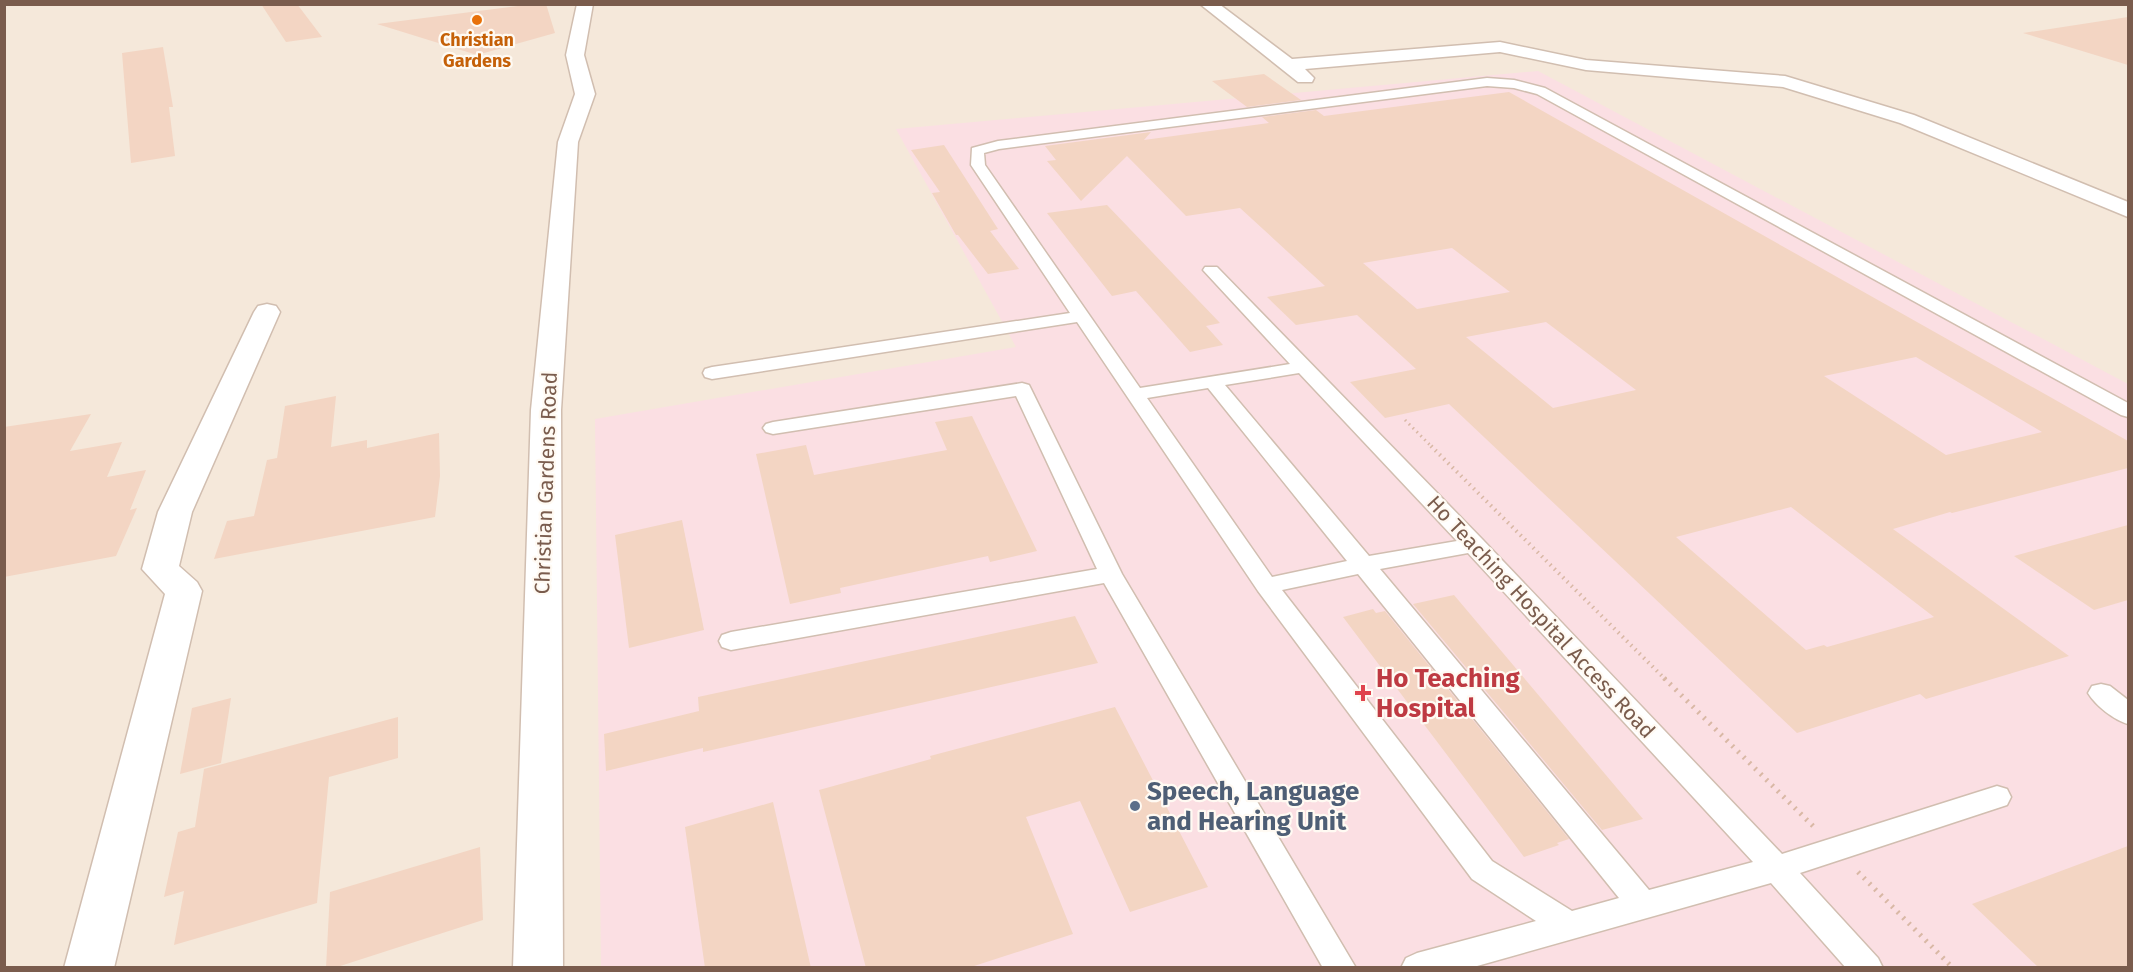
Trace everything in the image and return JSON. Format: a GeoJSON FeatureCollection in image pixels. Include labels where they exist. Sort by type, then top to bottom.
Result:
{"type":"FeatureCollection","features":[{"type":"Feature","properties":{"kind":"street","name":"Christian Gardens Road"},"geometry":{"type":"LineString","coordinates":[[538,968],[546,410],[568,142],[585,94],[575,55],[585,4]]}},
{"type":"Feature","properties":{"kind":"street"},"geometry":{"type":"LineString","coordinates":[[1208,4],[1311,83]]}},
{"type":"Feature","properties":{"kind":"street"},"geometry":{"type":"LineString","coordinates":[[1287,65],[1500,47],[1586,65],[1785,82],[1907,119],[2128,210]]}},
{"type":"Feature","properties":{"kind":"street"},"geometry":{"type":"LineString","coordinates":[[89,968],[183,591],[160,569],[175,512],[267,312]]}},
{"type":"Feature","properties":{"kind":"lane"},"geometry":{"type":"LineString","coordinates":[[1571,927],[1482,870],[1266,586],[978,165],[977,151],[998,145],[1487,82],[1514,84],[1541,91],[2128,411]]}},
{"type":"Feature","properties":{"kind":"lane","name":"Ho Teaching Hospital Access Road"},"geometry":{"type":"LineString","coordinates":[[1211,270],[1475,545],[1778,868],[1867,968]]}},
{"type":"Feature","properties":{"kind":"lane"},"geometry":{"type":"LineString","coordinates":[[712,373],[1082,316]]}},
{"type":"Feature","properties":{"kind":"lane"},"geometry":{"type":"LineString","coordinates":[[1136,394],[1302,367]]}},
{"type":"Feature","properties":{"kind":"lane"},"geometry":{"type":"LineString","coordinates":[[1213,382],[1643,905]]}},
{"type":"Feature","properties":{"kind":"lane"},"geometry":{"type":"LineString","coordinates":[[773,428],[1022,389],[1111,574],[1340,968]]}},
{"type":"Feature","properties":{"kind":"lane"},"geometry":{"type":"LineString","coordinates":[[1266,586],[1363,565],[1475,545]]}},
{"type":"Feature","properties":{"kind":"lane"},"geometry":{"type":"LineString","coordinates":[[731,641],[1111,574]]}},
{"type":"Feature","properties":{"kind":"lane"},"geometry":{"type":"LineString","coordinates":[[2101,693],[2128,714]]}},
{"type":"Feature","properties":{"kind":"lane"},"geometry":{"type":"LineString","coordinates":[[1417,968],[1778,868],[1997,797]]}},
{"type":"Feature","properties":{"kind":"path"},"geometry":{"type":"LineString","coordinates":[[1405,420],[1953,968]]}},
{"type":"Feature","properties":{"kind":"shaded area"},"geometry":{"type":"Polygon","coordinates":[[[5,5],[2128,5],[2128,967],[5,967],[5,5]]]}},
{"type":"Feature","properties":{"kind":"shaded area","name":"Ho Teaching Hospital"},"geometry":{"type":"Polygon","coordinates":[[[1538,71],[2128,384],[2128,967],[601,967],[595,419],[1016,347],[896,129],[1538,71]]]}},
{"type":"Feature","properties":{"kind":"building"},"geometry":{"type":"Polygon","coordinates":[[[261,4],[297,4],[322,37],[286,42],[261,4]]]}},
{"type":"Feature","properties":{"kind":"building"},"geometry":{"type":"Polygon","coordinates":[[[546,4],[555,33],[477,55],[377,24],[546,4]]]}},
{"type":"Feature","properties":{"kind":"building"},"geometry":{"type":"Polygon","coordinates":[[[2128,17],[2128,65],[2023,33],[2128,17]]]}},
{"type":"Feature","properties":{"kind":"building"},"geometry":{"type":"Polygon","coordinates":[[[163,47],[173,107],[169,107],[175,156],[131,163],[122,53],[163,47]]]}},
{"type":"Feature","properties":{"kind":"building"},"geometry":{"type":"Polygon","coordinates":[[[1264,74],[1301,100],[1247,107],[1212,81],[1264,74]]]}},
{"type":"Feature","properties":{"kind":"building"},"geometry":{"type":"Polygon","coordinates":[[[1509,92],[2128,441],[2128,468],[1950,512],[1893,529],[2069,656],[1926,699],[1920,694],[1797,733],[1449,404],[1385,418],[1350,382],[1416,369],[1357,315],[1296,325],[1267,297],[1325,286],[1240,208],[1186,216],[1127,156],[1081,201],[1047,161],[1056,160],[1045,146],[1151,132],[1144,140],[1269,123],[1262,117],[1316,110],[1324,116],[1509,92]],[[1452,248],[1363,263],[1417,309],[1510,292],[1452,248]],[[1546,322],[1466,337],[1553,408],[1636,390],[1546,322]],[[1916,357],[1824,376],[1946,455],[2042,432],[1916,357]],[[1791,507],[1676,537],[1806,650],[1824,645],[1827,647],[1934,617],[1791,507]]]}},
{"type":"Feature","properties":{"kind":"building"},"geometry":{"type":"Polygon","coordinates":[[[944,145],[998,229],[990,231],[1019,269],[988,274],[956,235],[932,193],[940,192],[911,150],[944,145]]]}},
{"type":"Feature","properties":{"kind":"building"},"geometry":{"type":"Polygon","coordinates":[[[1107,205],[1220,323],[1206,326],[1223,345],[1190,352],[1136,291],[1112,296],[1047,213],[1107,205]]]}},
{"type":"Feature","properties":{"kind":"building"},"geometry":{"type":"Polygon","coordinates":[[[336,396],[331,447],[367,440],[367,448],[439,433],[440,476],[435,517],[214,559],[227,521],[254,516],[267,460],[277,458],[285,406],[336,396]]]}},
{"type":"Feature","properties":{"kind":"building"},"geometry":{"type":"Polygon","coordinates":[[[91,414],[70,451],[122,442],[107,477],[146,470],[130,510],[137,508],[116,556],[4,577],[4,427],[91,414]]]}},
{"type":"Feature","properties":{"kind":"building"},"geometry":{"type":"Polygon","coordinates":[[[972,416],[1037,551],[990,562],[988,556],[840,588],[841,593],[790,604],[756,454],[806,445],[814,475],[947,450],[935,422],[972,416]]]}},
{"type":"Feature","properties":{"kind":"building"},"geometry":{"type":"Polygon","coordinates":[[[682,520],[704,630],[629,648],[615,535],[682,520]]]}},
{"type":"Feature","properties":{"kind":"building"},"geometry":{"type":"Polygon","coordinates":[[[2128,525],[2128,600],[2094,610],[2014,556],[2128,525]]]}},
{"type":"Feature","properties":{"kind":"building"},"geometry":{"type":"Polygon","coordinates":[[[1454,595],[1643,819],[1602,830],[1413,604],[1454,595]]]}},
{"type":"Feature","properties":{"kind":"building"},"geometry":{"type":"Polygon","coordinates":[[[1373,609],[1376,613],[1385,611],[1569,839],[1557,843],[1559,845],[1524,857],[1343,617],[1373,609]]]}},
{"type":"Feature","properties":{"kind":"building"},"geometry":{"type":"Polygon","coordinates":[[[1075,616],[1098,663],[703,752],[703,748],[606,771],[604,734],[699,711],[698,697],[1075,616]]]}},
{"type":"Feature","properties":{"kind":"building"},"geometry":{"type":"Polygon","coordinates":[[[231,698],[221,763],[180,774],[192,708],[231,698]]]}},
{"type":"Feature","properties":{"kind":"building"},"geometry":{"type":"Polygon","coordinates":[[[1115,707],[1208,887],[1130,912],[1080,801],[1026,817],[1073,934],[968,968],[866,968],[819,790],[931,759],[930,756],[1115,707]]]}},
{"type":"Feature","properties":{"kind":"building"},"geometry":{"type":"Polygon","coordinates":[[[398,717],[398,758],[329,777],[317,903],[174,945],[184,891],[164,897],[178,832],[195,827],[204,769],[398,717]]]}},
{"type":"Feature","properties":{"kind":"building"},"geometry":{"type":"Polygon","coordinates":[[[773,802],[811,968],[705,968],[685,827],[773,802]]]}},
{"type":"Feature","properties":{"kind":"building"},"geometry":{"type":"Polygon","coordinates":[[[2128,846],[2128,968],[2039,968],[1972,904],[2128,846]]]}},
{"type":"Feature","properties":{"kind":"building"},"geometry":{"type":"Polygon","coordinates":[[[480,847],[483,920],[334,968],[326,968],[330,892],[480,847]]]}},
{"type":"Feature","properties":{"kind":"place","name":"Christian Gardens"},"geometry":{"type":"Point","coordinates":[477,20]}},
{"type":"Feature","properties":{"kind":"place","name":"Ho Teaching Hospital"},"geometry":{"type":"Point","coordinates":[1363,693]}},
{"type":"Feature","properties":{"kind":"place","name":"Speech, Language and Hearing Unit"},"geometry":{"type":"Point","coordinates":[1135,806]}}]}
